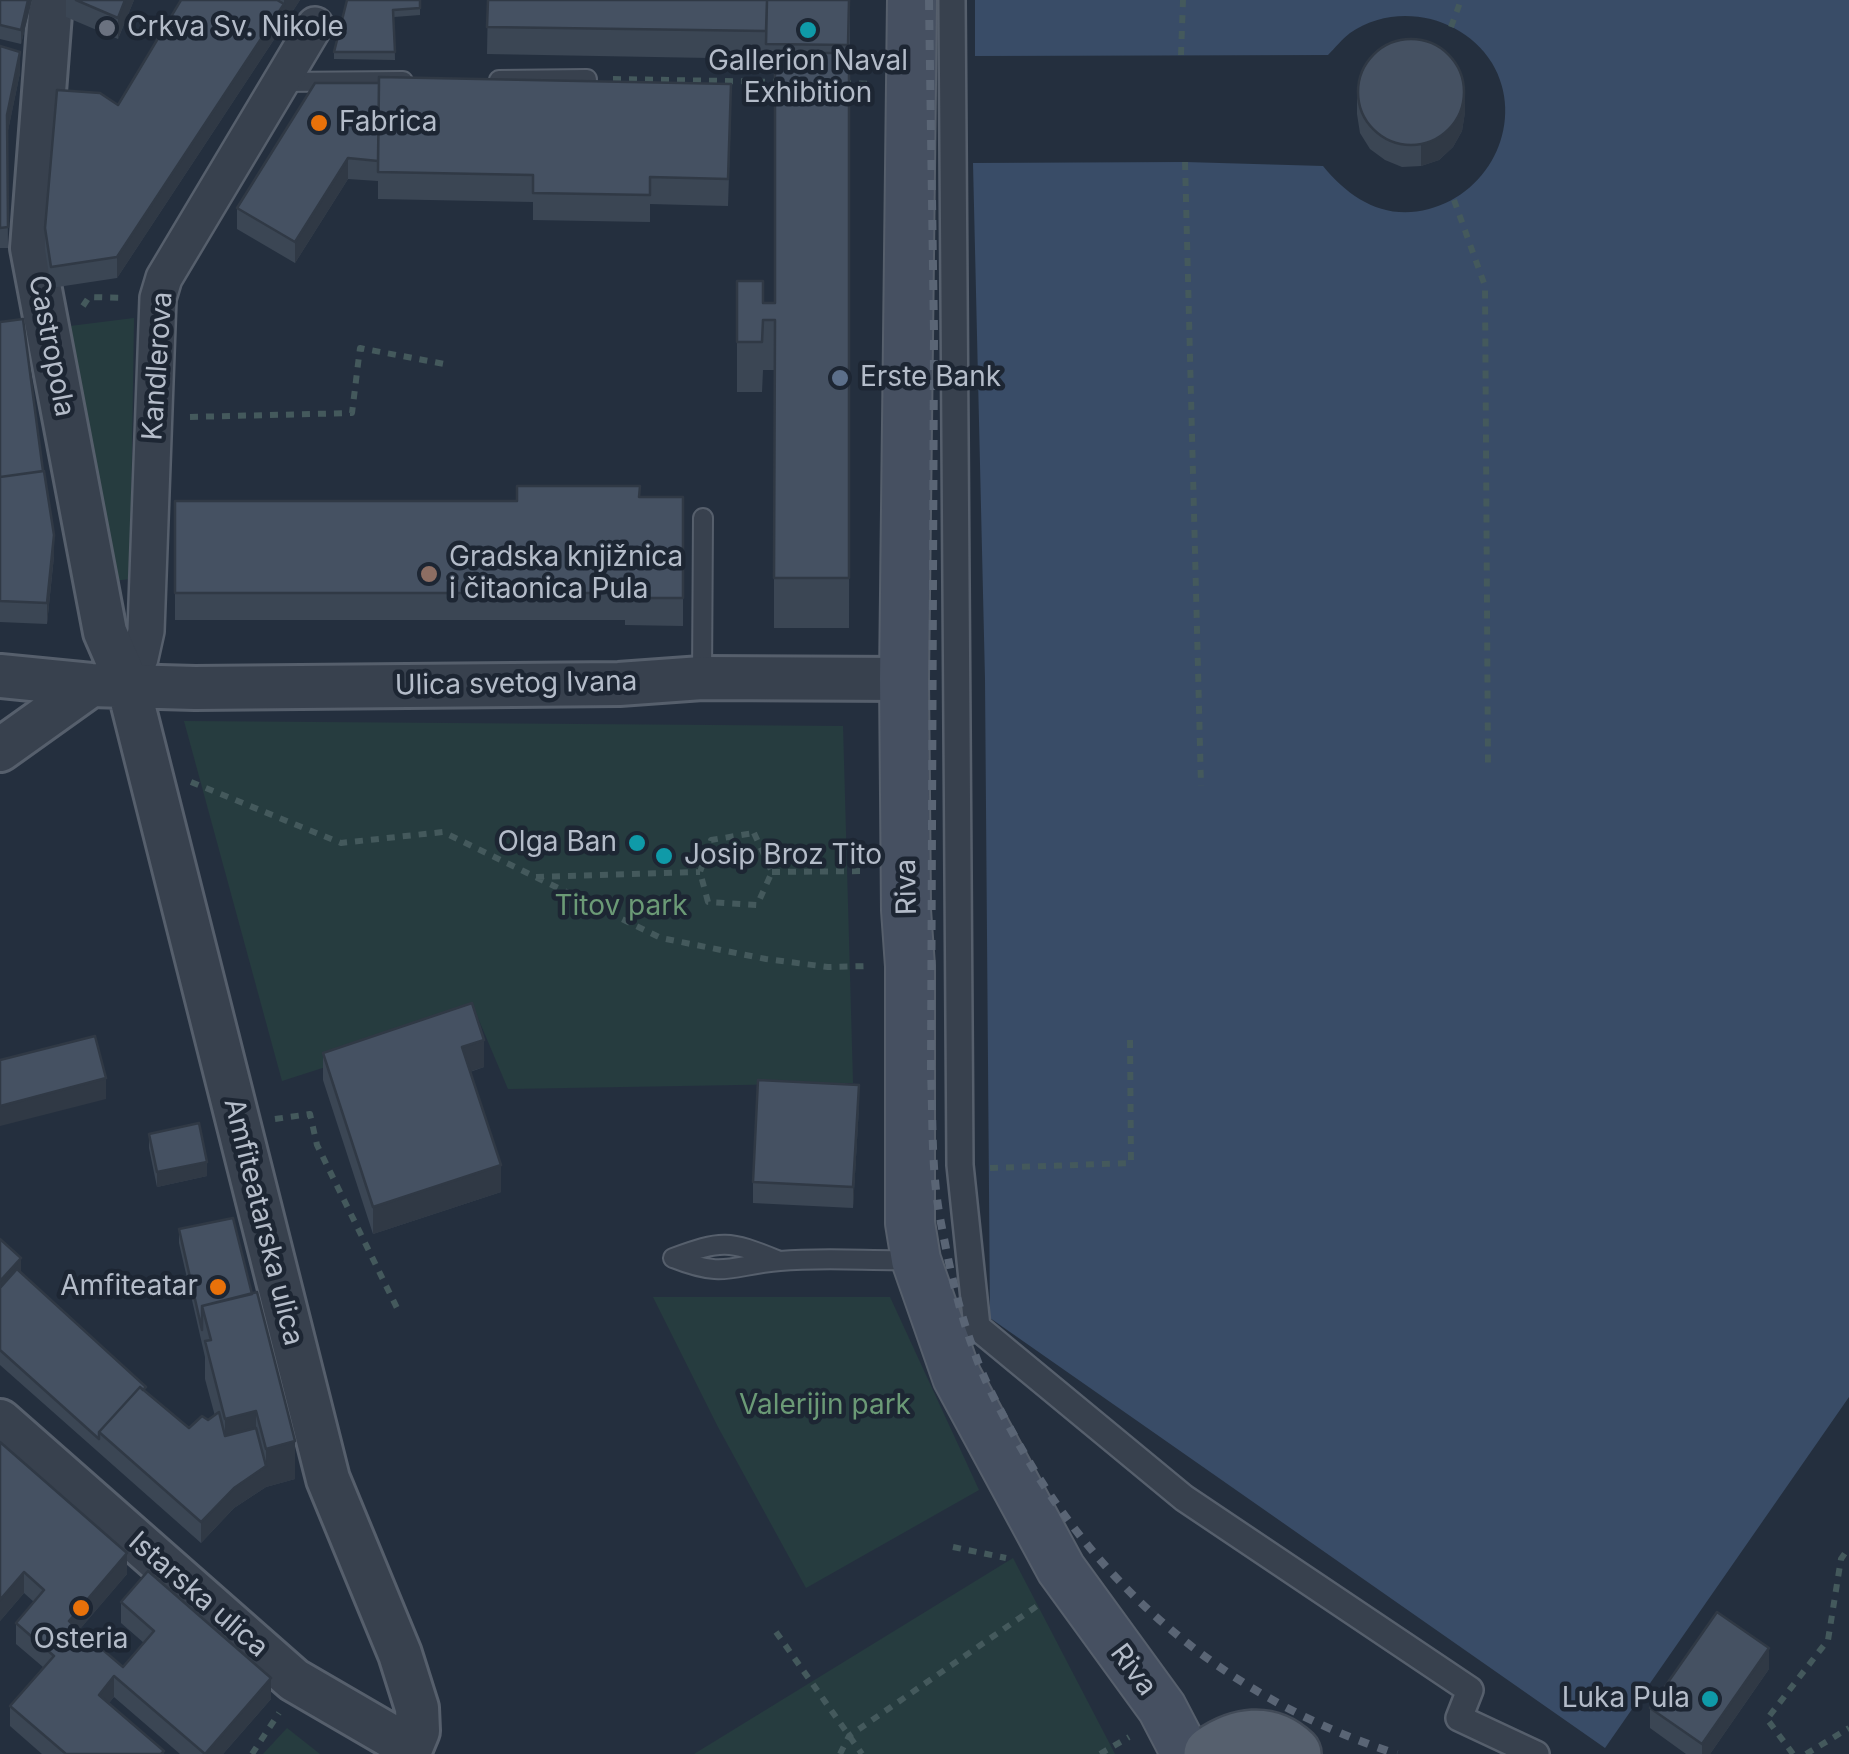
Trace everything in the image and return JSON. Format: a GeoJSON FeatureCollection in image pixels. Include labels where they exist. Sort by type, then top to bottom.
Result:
{"type":"FeatureCollection","features":[{"type":"Feature","properties":{"kind":"main road","name":"Riva"},"geometry":{"type":"LineString","coordinates":[[912,0],[904,679],[910,1224],[916,1260],[957,1378],[1146,1722],[1186,1754]]}},
{"type":"Feature","properties":{"kind":"main road","name":"Riva"},"geometry":{"type":"LineString","coordinates":[[1146,1722],[1213,1732],[1250,1748]]}},
{"type":"Feature","properties":{"kind":"street","name":"Castropola"},"geometry":{"type":"LineString","coordinates":[[54,0],[32,248],[105,632],[110,685]]}},
{"type":"Feature","properties":{"kind":"street"},"geometry":{"type":"LineString","coordinates":[[952,0],[960,1166],[977,1327],[1184,1498],[1470,1690],[1459,1718],[1536,1754]]}},
{"type":"Feature","properties":{"kind":"street","name":"Kandlerova"},"geometry":{"type":"LineString","coordinates":[[110,685],[140,658],[146,630],[158,298],[164,278],[318,13]]}},
{"type":"Feature","properties":{"kind":"street","name":"Ulica svetog Ivana"},"geometry":{"type":"LineString","coordinates":[[0,676],[110,685],[580,685],[702,678],[904,679]]}},
{"type":"Feature","properties":{"kind":"street"},"geometry":{"type":"LineString","coordinates":[[0,750],[110,685]]}},
{"type":"Feature","properties":{"kind":"street","name":"Amfiteatarska ulica"},"geometry":{"type":"LineString","coordinates":[[110,685],[328,1479],[400,1654],[417,1708],[415,1751]]}},
{"type":"Feature","properties":{"kind":"street","name":"Istarska ulica"},"geometry":{"type":"LineString","coordinates":[[0,1421],[294,1680],[415,1751]]}},
{"type":"Feature","properties":{"kind":"lane"},"geometry":{"type":"LineString","coordinates":[[471,80],[587,79]]}},
{"type":"Feature","properties":{"kind":"lane"},"geometry":{"type":"LineString","coordinates":[[278,82],[413,81]]}},
{"type":"Feature","properties":{"kind":"lane"},"geometry":{"type":"LineString","coordinates":[[702,678],[703,518]]}},
{"type":"Feature","properties":{"kind":"lane"},"geometry":{"type":"LineString","coordinates":[[778,1260],[916,1260]]}},
{"type":"Feature","properties":{"kind":"path"},"geometry":{"type":"LineString","coordinates":[[1181,55],[1183,0]]}},
{"type":"Feature","properties":{"kind":"path"},"geometry":{"type":"LineString","coordinates":[[1451,27],[1461,0]]}},
{"type":"Feature","properties":{"kind":"path"},"geometry":{"type":"LineString","coordinates":[[642,78],[796,82]]}},
{"type":"Feature","properties":{"kind":"path"},"geometry":{"type":"LineString","coordinates":[[835,83],[912,85]]}},
{"type":"Feature","properties":{"kind":"path"},"geometry":{"type":"LineString","coordinates":[[1185,162],[1201,786]]}},
{"type":"Feature","properties":{"kind":"path"},"geometry":{"type":"LineString","coordinates":[[1454,200],[1485,286],[1488,768]]}},
{"type":"Feature","properties":{"kind":"path"},"geometry":{"type":"LineString","coordinates":[[153,418],[352,413],[360,348],[444,364]]}},
{"type":"Feature","properties":{"kind":"path"},"geometry":{"type":"LineString","coordinates":[[191,782],[341,843],[443,832],[662,938],[766,959],[828,966],[910,966]]}},
{"type":"Feature","properties":{"kind":"path"},"geometry":{"type":"LineString","coordinates":[[754,833],[772,872],[757,905],[708,902],[700,872],[711,840],[754,833]]}},
{"type":"Feature","properties":{"kind":"path"},"geometry":{"type":"LineString","coordinates":[[772,872],[819,870]]}},
{"type":"Feature","properties":{"kind":"path"},"geometry":{"type":"LineString","coordinates":[[536,877],[700,872]]}},
{"type":"Feature","properties":{"kind":"path"},"geometry":{"type":"LineString","coordinates":[[988,1168],[1131,1163],[1130,1037]]}},
{"type":"Feature","properties":{"kind":"path"},"geometry":{"type":"LineString","coordinates":[[310,1114],[317,1145],[397,1308]]}},
{"type":"Feature","properties":{"kind":"path"},"geometry":{"type":"LineString","coordinates":[[1793,1754],[1767,1719],[1828,1640],[1840,1558],[1849,1547]]}},
{"type":"Feature","properties":{"kind":"path"},"geometry":{"type":"LineString","coordinates":[[1840,1558],[1849,1564]]}},
{"type":"Feature","properties":{"kind":"path"},"geometry":{"type":"LineString","coordinates":[[840,1754],[849,1736],[1070,1583]]}},
{"type":"Feature","properties":{"kind":"path"},"geometry":{"type":"LineString","coordinates":[[776,1632],[862,1754]]}},
{"type":"Feature","properties":{"kind":"path"},"geometry":{"type":"LineString","coordinates":[[252,1754],[272,1722]]}},
{"type":"Feature","properties":{"kind":"path"},"geometry":{"type":"LineString","coordinates":[[1100,1754],[1146,1722]]}},
{"type":"Feature","properties":{"kind":"path"},"geometry":{"type":"LineString","coordinates":[[1806,1754],[1849,1728]]}},
{"type":"Feature","properties":{"kind":"green space"},"geometry":{"type":"Polygon","coordinates":[[[134,318],[130,579],[113,581],[70,326],[134,318]]]}},
{"type":"Feature","properties":{"kind":"green space","name":"Titov park"},"geometry":{"type":"Polygon","coordinates":[[[184,721],[843,726],[853,1083],[508,1089],[478,1018],[282,1081],[184,721]]]}},
{"type":"Feature","properties":{"kind":"green space","name":"Valerijin park"},"geometry":{"type":"Polygon","coordinates":[[[653,1297],[890,1297],[979,1490],[806,1588],[653,1297]]]}},
{"type":"Feature","properties":{"kind":"green space"},"geometry":{"type":"Polygon","coordinates":[[[1013,1558],[1115,1754],[694,1754],[1013,1558]]]}},
{"type":"Feature","properties":{"kind":"green space"},"geometry":{"type":"Polygon","coordinates":[[[287,1728],[320,1754],[263,1754],[287,1728]]]}},
{"type":"Feature","properties":{"kind":"water"},"geometry":{"type":"Polygon","coordinates":[[[975,0],[1849,0],[1849,1397],[1605,1748],[990,1318],[985,679],[973,163],[1323,166],[1345,188],[1370,204],[1413,212],[1451,200],[1485,171],[1503,130],[1502,85],[1492,63],[1464,34],[1427,18],[1407,16],[1368,23],[1350,33],[1328,55],[975,56],[975,0]]]}},
{"type":"Feature","properties":{"kind":"building"},"geometry":{"type":"Polygon","coordinates":[[[0,0],[28,0],[21,30],[0,25],[0,0]]]}},
{"type":"Feature","properties":{"kind":"building"},"geometry":{"type":"Polygon","coordinates":[[[76,0],[125,0],[118,18],[76,0]]]}},
{"type":"Feature","properties":{"kind":"building"},"geometry":{"type":"Polygon","coordinates":[[[181,0],[277,0],[284,4],[117,257],[51,267],[45,228],[57,90],[100,93],[118,105],[181,0]]]}},
{"type":"Feature","properties":{"kind":"building"},"geometry":{"type":"Polygon","coordinates":[[[347,0],[420,0],[420,8],[393,10],[395,52],[334,52],[347,0]]]}},
{"type":"Feature","properties":{"kind":"building"},"geometry":{"type":"Polygon","coordinates":[[[488,0],[767,0],[766,31],[487,27],[488,0]]]}},
{"type":"Feature","properties":{"kind":"building","name":"Gallerion Naval Exhibition"},"geometry":{"type":"Polygon","coordinates":[[[767,0],[849,0],[848,45],[766,44],[767,0]]]}},
{"type":"Feature","properties":{"kind":"building"},"geometry":{"type":"Polygon","coordinates":[[[1411,39],[1431,43],[1449,54],[1460,72],[1464,92],[1460,112],[1449,130],[1431,141],[1411,145],[1391,141],[1373,130],[1362,112],[1358,92],[1362,72],[1373,54],[1391,43],[1411,39]]]}},
{"type":"Feature","properties":{"kind":"building"},"geometry":{"type":"Polygon","coordinates":[[[0,46],[20,52],[7,115],[8,227],[0,228],[0,46]]]}},
{"type":"Feature","properties":{"kind":"building"},"geometry":{"type":"Polygon","coordinates":[[[775,53],[849,53],[849,578],[774,578],[775,320],[763,320],[762,342],[737,342],[737,281],[763,281],[763,303],[775,303],[775,53]]]}},
{"type":"Feature","properties":{"kind":"building"},"geometry":{"type":"Polygon","coordinates":[[[379,77],[731,84],[728,179],[650,177],[650,195],[533,193],[533,175],[378,172],[379,77]]]}},
{"type":"Feature","properties":{"kind":"building"},"geometry":{"type":"Polygon","coordinates":[[[315,83],[379,83],[378,161],[348,158],[295,242],[237,208],[315,83]]]}},
{"type":"Feature","properties":{"kind":"building"},"geometry":{"type":"Polygon","coordinates":[[[23,319],[43,471],[0,477],[0,322],[23,319]]]}},
{"type":"Feature","properties":{"kind":"building"},"geometry":{"type":"Polygon","coordinates":[[[44,471],[54,535],[47,603],[0,601],[0,477],[44,471]]]}},
{"type":"Feature","properties":{"kind":"building","name":"Gradska knjižnica i čitaonica Pula"},"geometry":{"type":"Polygon","coordinates":[[[517,486],[640,486],[639,497],[683,497],[683,598],[625,598],[625,593],[175,593],[175,501],[517,501],[517,486]]]}},
{"type":"Feature","properties":{"kind":"building"},"geometry":{"type":"Polygon","coordinates":[[[472,1003],[484,1040],[462,1047],[501,1165],[373,1207],[323,1053],[472,1003]]]}},
{"type":"Feature","properties":{"kind":"building"},"geometry":{"type":"Polygon","coordinates":[[[95,1036],[106,1078],[0,1106],[0,1060],[95,1036]]]}},
{"type":"Feature","properties":{"kind":"building"},"geometry":{"type":"Polygon","coordinates":[[[758,1080],[859,1085],[853,1187],[753,1182],[758,1080]]]}},
{"type":"Feature","properties":{"kind":"building"},"geometry":{"type":"Polygon","coordinates":[[[199,1123],[207,1162],[157,1172],[149,1134],[199,1123]]]}},
{"type":"Feature","properties":{"kind":"building","name":"Amfiteatar"},"geometry":{"type":"Polygon","coordinates":[[[233,1218],[252,1294],[202,1306],[202,1330],[179,1229],[233,1218]]]}},
{"type":"Feature","properties":{"kind":"building"},"geometry":{"type":"Polygon","coordinates":[[[0,1239],[21,1258],[0,1281],[0,1239]]]}},
{"type":"Feature","properties":{"kind":"building"},"geometry":{"type":"Polygon","coordinates":[[[17,1269],[146,1387],[140,1387],[99,1432],[99,1439],[0,1350],[0,1288],[17,1269]]]}},
{"type":"Feature","properties":{"kind":"building"},"geometry":{"type":"Polygon","coordinates":[[[257,1292],[295,1441],[266,1449],[256,1411],[225,1419],[205,1341],[211,1340],[202,1306],[257,1292]]]}},
{"type":"Feature","properties":{"kind":"building"},"geometry":{"type":"Polygon","coordinates":[[[140,1387],[189,1428],[202,1416],[208,1420],[219,1412],[225,1436],[256,1428],[266,1466],[234,1488],[201,1522],[99,1432],[140,1387]]]}},
{"type":"Feature","properties":{"kind":"building"},"geometry":{"type":"Polygon","coordinates":[[[0,1442],[127,1553],[69,1621],[123,1667],[154,1631],[121,1602],[148,1571],[271,1678],[205,1754],[114,1676],[99,1695],[164,1751],[161,1754],[66,1754],[10,1706],[54,1656],[16,1623],[44,1590],[24,1572],[0,1600],[0,1442]]]}},
{"type":"Feature","properties":{"kind":"building","name":"Luka Pula"},"geometry":{"type":"Polygon","coordinates":[[[1717,1612],[1769,1648],[1702,1744],[1650,1708],[1717,1612]]]}},
{"type":"Feature","properties":{"kind":"railway"},"geometry":{"type":"LineString","coordinates":[[929,0],[934,333],[931,1071],[936,1185],[958,1302],[982,1371],[1015,1437],[1049,1493],[1129,1591],[1225,1671],[1336,1731],[1397,1754]]}},
{"type":"Feature","properties":{"kind":"place","name":"Crkva Sv. Nikole"},"geometry":{"type":"Point","coordinates":[107,28]}},
{"type":"Feature","properties":{"kind":"place","name":"Gallerion Naval Exhibition"},"geometry":{"type":"Point","coordinates":[808,30]}},
{"type":"Feature","properties":{"kind":"place","name":"Fabrica"},"geometry":{"type":"Point","coordinates":[319,123]}},
{"type":"Feature","properties":{"kind":"place","name":"Erste Bank"},"geometry":{"type":"Point","coordinates":[840,378]}},
{"type":"Feature","properties":{"kind":"place","name":"Gradska knjižnica i čitaonica Pula"},"geometry":{"type":"Point","coordinates":[429,574]}},
{"type":"Feature","properties":{"kind":"place","name":"Olga Ban"},"geometry":{"type":"Point","coordinates":[637,843]}},
{"type":"Feature","properties":{"kind":"place","name":"Josip Broz Tito"},"geometry":{"type":"Point","coordinates":[664,856]}},
{"type":"Feature","properties":{"kind":"place","name":"Amfiteatar"},"geometry":{"type":"Point","coordinates":[218,1287]}},
{"type":"Feature","properties":{"kind":"place","name":"Osteria"},"geometry":{"type":"Point","coordinates":[81,1608]}},
{"type":"Feature","properties":{"kind":"place","name":"Luka Pula"},"geometry":{"type":"Point","coordinates":[1710,1699]}}]}
